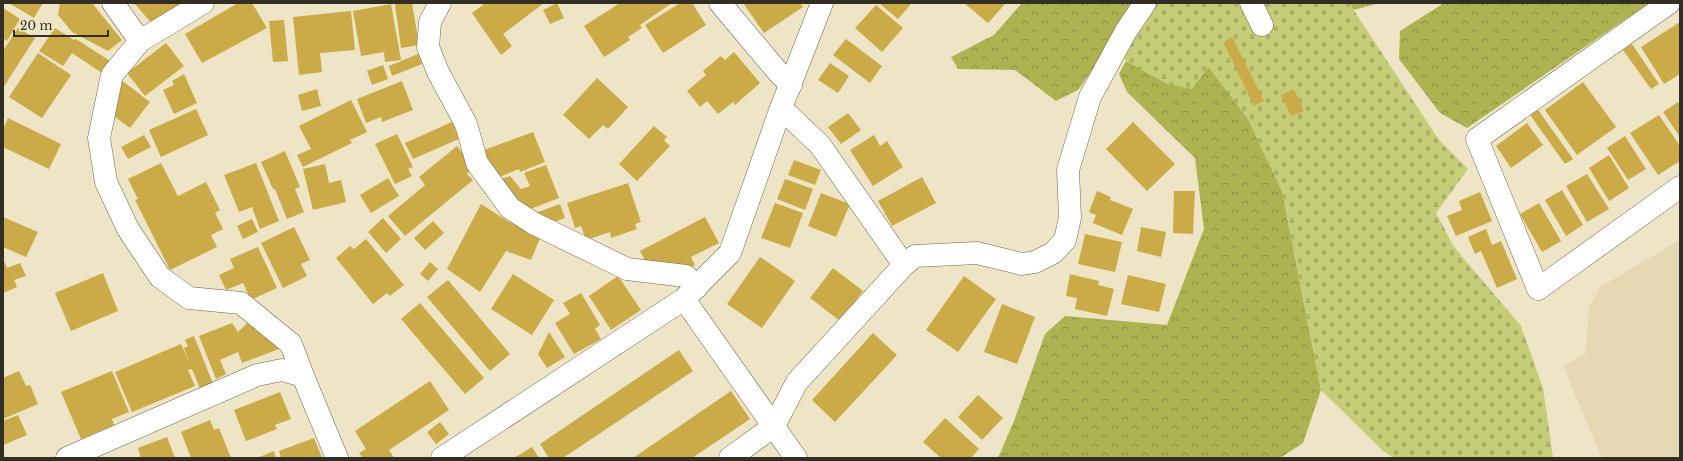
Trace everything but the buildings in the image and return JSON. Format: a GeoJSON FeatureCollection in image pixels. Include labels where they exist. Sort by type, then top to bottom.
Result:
{"type":"FeatureCollection","features":[{"type":"Feature","properties":{"kind":"street"},"geometry":{"type":"LineString","coordinates":[[112,3],[140,41]]}},
{"type":"Feature","properties":{"kind":"street"},"geometry":{"type":"LineString","coordinates":[[203,3],[140,41],[112,75],[99,138],[106,182],[128,229],[160,277],[189,298],[241,303],[290,344],[337,458]]}},
{"type":"Feature","properties":{"kind":"street"},"geometry":{"type":"LineString","coordinates":[[440,3],[430,22],[428,47],[438,72],[466,124],[477,163],[510,208],[533,223],[627,269],[686,276],[690,293],[774,426],[796,458]]}},
{"type":"Feature","properties":{"kind":"street"},"geometry":{"type":"LineString","coordinates":[[720,3],[778,72],[791,85]]}},
{"type":"Feature","properties":{"kind":"street"},"geometry":{"type":"LineString","coordinates":[[442,458],[690,293],[730,253],[781,108],[822,3]]}},
{"type":"Feature","properties":{"kind":"street"},"geometry":{"type":"LineString","coordinates":[[730,458],[774,426],[797,382],[904,265],[915,256],[977,253],[1022,264],[1035,262],[1053,253],[1065,240],[1070,218],[1068,170],[1090,97],[1126,31],[1145,3]]}},
{"type":"Feature","properties":{"kind":"street"},"geometry":{"type":"LineString","coordinates":[[1251,3],[1262,25]]}},
{"type":"Feature","properties":{"kind":"street"},"geometry":{"type":"LineString","coordinates":[[1669,3],[1477,139],[1538,289],[1680,187]]}},
{"type":"Feature","properties":{"kind":"street"},"geometry":{"type":"LineString","coordinates":[[781,108],[820,146],[904,265]]}},
{"type":"Feature","properties":{"kind":"street"},"geometry":{"type":"LineString","coordinates":[[67,458],[257,375],[282,370],[304,376]]}},
{"type":"Feature","properties":{"kind":"shaded area"},"geometry":{"type":"Polygon","coordinates":[[[1680,240],[1680,458],[1602,458],[1563,366],[1586,353],[1589,307],[1600,287],[1680,240]]]}},
{"type":"Feature","properties":{"kind":"green space"},"geometry":{"type":"Polygon","coordinates":[[[1022,3],[1139,3],[1078,90],[1056,101],[1015,70],[958,69],[951,57],[994,35],[1022,3]]]}},
{"type":"Feature","properties":{"kind":"green space"},"geometry":{"type":"Polygon","coordinates":[[[1139,3],[1349,3],[1439,140],[1468,169],[1436,213],[1454,247],[1521,326],[1543,388],[1553,458],[1394,458],[1383,451],[1321,390],[1282,191],[1248,119],[1209,67],[1192,89],[1168,84],[1126,61],[1112,41],[1139,3]]]}},
{"type":"Feature","properties":{"kind":"green space"},"geometry":{"type":"Polygon","coordinates":[[[1349,3],[1379,3],[1354,10],[1349,3]]]}},
{"type":"Feature","properties":{"kind":"green space"},"geometry":{"type":"Polygon","coordinates":[[[1444,3],[1649,3],[1467,128],[1440,113],[1399,59],[1400,31],[1444,3]]]}},
{"type":"Feature","properties":{"kind":"green space"},"geometry":{"type":"Polygon","coordinates":[[[1126,61],[1168,84],[1209,67],[1248,119],[1282,191],[1321,390],[1303,443],[1280,458],[998,458],[1014,421],[1045,334],[1065,316],[1167,325],[1204,229],[1195,158],[1127,92],[1119,74],[1126,61]]]}}]}
